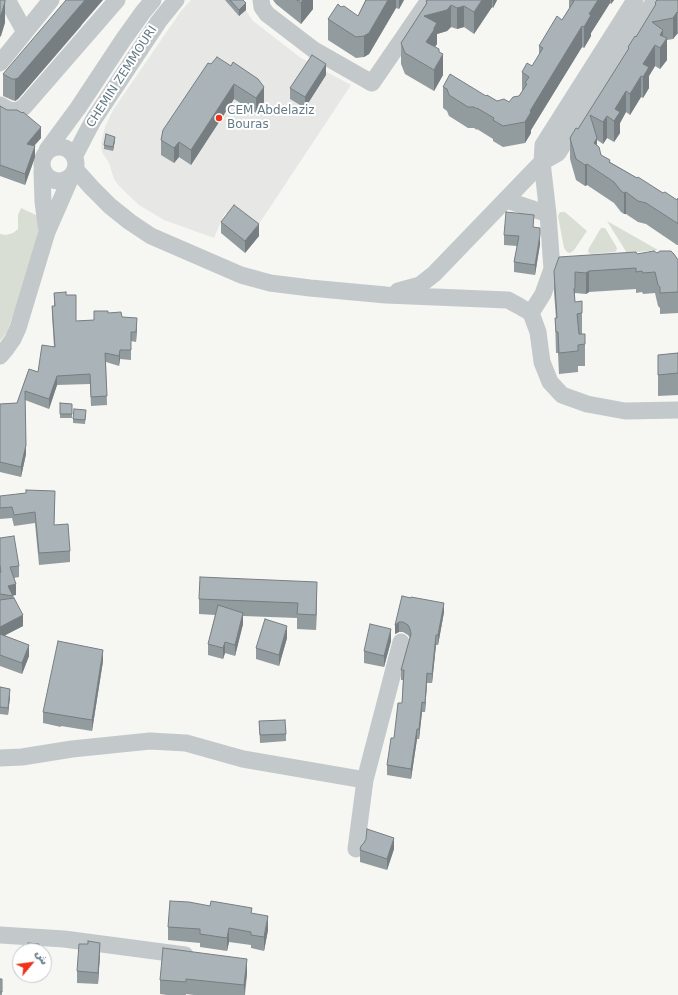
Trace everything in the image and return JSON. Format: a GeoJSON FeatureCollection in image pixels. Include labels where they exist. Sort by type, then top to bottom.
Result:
{"type":"FeatureCollection","features":[{"type":"Feature","properties":{"kind":"street"},"geometry":{"type":"LineString","coordinates":[[8,0],[25,32]]}},
{"type":"Feature","properties":{"kind":"street"},"geometry":{"type":"LineString","coordinates":[[0,63],[51,0]]}},
{"type":"Feature","properties":{"kind":"street"},"geometry":{"type":"LineString","coordinates":[[0,105],[9,110],[17,111],[24,107],[117,0]]}},
{"type":"Feature","properties":{"kind":"street","name":"CHEMIN ZEMMOURI"},"geometry":{"type":"LineString","coordinates":[[47,150],[78,108],[123,40],[153,0]]}},
{"type":"Feature","properties":{"kind":"street","name":"CHEMIN ZEMMOURI"},"geometry":{"type":"LineString","coordinates":[[0,356],[6,349],[18,328],[48,232],[88,130],[159,21],[176,0]]}},
{"type":"Feature","properties":{"kind":"street"},"geometry":{"type":"LineString","coordinates":[[261,0],[262,7],[267,14],[308,46],[372,83],[429,0]]}},
{"type":"Feature","properties":{"kind":"street"},"geometry":{"type":"LineString","coordinates":[[531,313],[560,269],[548,214],[542,162],[543,145],[635,0]]}},
{"type":"Feature","properties":{"kind":"street"},"geometry":{"type":"LineString","coordinates":[[386,295],[406,290],[420,284],[434,274],[542,162],[558,154],[655,0]]}},
{"type":"Feature","properties":{"kind":"street"},"geometry":{"type":"LineString","coordinates":[[73,168],[65,181],[52,181],[46,177],[42,171],[41,160],[47,150],[53,147],[59,146],[66,148],[71,152],[73,168],[110,206],[130,222],[151,236],[240,274],[270,283],[310,288],[386,295],[508,300],[531,313],[538,332],[542,362],[550,382],[562,395],[587,404],[625,410],[678,410]]}},
{"type":"Feature","properties":{"kind":"street","name":"CHEMIN ZEMMOURI"},"geometry":{"type":"LineString","coordinates":[[42,171],[43,202],[48,232]]}},
{"type":"Feature","properties":{"kind":"street"},"geometry":{"type":"LineString","coordinates":[[506,200],[548,214]]}},
{"type":"Feature","properties":{"kind":"street"},"geometry":{"type":"LineString","coordinates":[[356,849],[365,780],[401,642]]}},
{"type":"Feature","properties":{"kind":"street"},"geometry":{"type":"LineString","coordinates":[[0,758],[22,757],[72,749],[150,741],[179,742],[243,760],[365,780]]}},
{"type":"Feature","properties":{"kind":"street"},"geometry":{"type":"LineString","coordinates":[[0,935],[64,939],[199,957]]}},
{"type":"Feature","properties":{"kind":"shaded area","name":"CEM Abdelaziz Bouras"},"geometry":{"type":"Polygon","coordinates":[[[191,0],[239,0],[253,21],[301,58],[351,85],[253,233],[225,213],[214,238],[164,220],[139,205],[119,186],[114,179],[109,163],[102,152],[101,143],[105,127],[113,110],[181,11],[191,0]]]}},
{"type":"Feature","properties":{"kind":"shaded area"},"geometry":{"type":"Polygon","coordinates":[[[21,208],[38,216],[38,233],[28,275],[7,332],[0,341],[0,234],[6,235],[13,233],[18,229],[18,215],[21,208]]]}},
{"type":"Feature","properties":{"kind":"shaded area"},"geometry":{"type":"Polygon","coordinates":[[[560,212],[565,212],[587,231],[574,250],[570,253],[564,248],[558,216],[560,212]]]}},
{"type":"Feature","properties":{"kind":"shaded area"},"geometry":{"type":"Polygon","coordinates":[[[607,221],[658,250],[627,253],[607,221]]]}},
{"type":"Feature","properties":{"kind":"shaded area"},"geometry":{"type":"Polygon","coordinates":[[[601,228],[605,228],[617,249],[615,252],[591,254],[588,252],[589,248],[601,228]]]}},
{"type":"Feature","properties":{"kind":"building"},"geometry":{"type":"Polygon","coordinates":[[[0,0],[5,0],[5,2],[0,16],[0,0]]]}},
{"type":"Feature","properties":{"kind":"building"},"geometry":{"type":"Polygon","coordinates":[[[66,0],[85,0],[18,78],[12,79],[3,74],[66,0]]]}},
{"type":"Feature","properties":{"kind":"building"},"geometry":{"type":"Polygon","coordinates":[[[230,0],[243,0],[246,3],[239,10],[230,0]]]}},
{"type":"Feature","properties":{"kind":"building"},"geometry":{"type":"Polygon","coordinates":[[[366,0],[388,0],[369,33],[364,36],[356,37],[328,19],[338,4],[341,7],[344,6],[358,16],[366,0]]]}},
{"type":"Feature","properties":{"kind":"building"},"geometry":{"type":"Polygon","coordinates":[[[427,0],[482,0],[474,12],[464,6],[457,8],[451,5],[447,10],[424,16],[437,23],[426,42],[439,49],[439,52],[443,54],[434,70],[405,53],[401,43],[427,3],[427,0]]]}},
{"type":"Feature","properties":{"kind":"building"},"geometry":{"type":"Polygon","coordinates":[[[572,0],[598,0],[589,14],[591,15],[584,27],[582,26],[530,111],[531,112],[525,122],[503,126],[493,120],[494,118],[477,108],[468,107],[449,95],[447,89],[443,87],[450,74],[497,101],[504,99],[509,102],[513,97],[519,96],[527,84],[525,83],[529,77],[522,72],[527,63],[532,66],[543,48],[539,46],[557,16],[562,20],[574,1],[572,0]]]}},
{"type":"Feature","properties":{"kind":"building"},"geometry":{"type":"Polygon","coordinates":[[[657,0],[678,0],[678,13],[677,12],[673,18],[652,22],[663,30],[660,35],[667,38],[660,48],[655,45],[643,64],[649,67],[643,77],[641,76],[630,94],[626,91],[615,109],[620,112],[614,121],[607,116],[603,122],[590,115],[597,138],[594,143],[599,147],[601,155],[610,160],[609,162],[637,178],[638,177],[663,193],[665,192],[677,200],[678,198],[678,223],[646,203],[638,201],[626,192],[624,193],[614,182],[587,164],[585,165],[576,159],[570,138],[576,128],[578,129],[629,48],[628,47],[635,36],[636,37],[657,0]]]}},
{"type":"Feature","properties":{"kind":"building"},"geometry":{"type":"Polygon","coordinates":[[[312,55],[326,64],[305,97],[290,88],[312,55]]]}},
{"type":"Feature","properties":{"kind":"building"},"geometry":{"type":"Polygon","coordinates":[[[217,57],[231,66],[233,62],[258,79],[264,87],[256,98],[234,84],[191,150],[179,142],[174,148],[161,140],[163,130],[208,63],[211,64],[217,57]]]}},
{"type":"Feature","properties":{"kind":"building"},"geometry":{"type":"Polygon","coordinates":[[[0,106],[7,110],[17,110],[22,113],[23,112],[41,127],[27,144],[35,146],[25,174],[0,165],[0,106]]]}},
{"type":"Feature","properties":{"kind":"building"},"geometry":{"type":"Polygon","coordinates":[[[106,134],[115,137],[113,147],[104,145],[106,134]]]}},
{"type":"Feature","properties":{"kind":"building"},"geometry":{"type":"Polygon","coordinates":[[[234,205],[259,224],[245,241],[221,222],[234,205]]]}},
{"type":"Feature","properties":{"kind":"building"},"geometry":{"type":"Polygon","coordinates":[[[506,212],[534,215],[533,227],[540,228],[535,265],[514,262],[519,236],[504,235],[506,212]]]}},
{"type":"Feature","properties":{"kind":"building"},"geometry":{"type":"Polygon","coordinates":[[[654,251],[657,253],[660,251],[671,251],[678,260],[678,292],[660,293],[660,287],[658,285],[655,272],[636,272],[636,268],[589,271],[586,273],[575,272],[575,302],[582,301],[582,313],[577,314],[579,334],[585,334],[585,344],[578,345],[578,351],[559,353],[558,332],[556,332],[555,318],[557,318],[554,271],[559,257],[636,252],[637,254],[654,251]]]}},
{"type":"Feature","properties":{"kind":"building"},"geometry":{"type":"Polygon","coordinates":[[[66,292],[66,295],[76,295],[76,321],[94,320],[94,311],[108,311],[108,313],[121,312],[122,317],[137,318],[136,332],[131,332],[131,350],[120,350],[119,356],[105,353],[107,396],[91,397],[90,374],[57,376],[49,399],[25,391],[26,445],[21,467],[0,462],[0,404],[17,403],[29,369],[38,372],[42,345],[55,347],[52,306],[55,306],[54,293],[66,292]]]}},
{"type":"Feature","properties":{"kind":"building"},"geometry":{"type":"Polygon","coordinates":[[[678,353],[678,373],[658,375],[658,355],[678,353]]]}},
{"type":"Feature","properties":{"kind":"building"},"geometry":{"type":"Polygon","coordinates":[[[60,403],[72,404],[72,414],[60,414],[60,403]]]}},
{"type":"Feature","properties":{"kind":"building"},"geometry":{"type":"Polygon","coordinates":[[[74,409],[86,410],[85,420],[73,419],[74,409]]]}},
{"type":"Feature","properties":{"kind":"building"},"geometry":{"type":"Polygon","coordinates":[[[26,490],[55,491],[54,525],[68,524],[70,551],[39,553],[35,512],[14,515],[12,507],[0,508],[0,496],[26,493],[26,490]]]}},
{"type":"Feature","properties":{"kind":"building"},"geometry":{"type":"Polygon","coordinates":[[[14,536],[19,566],[10,567],[16,584],[8,586],[13,596],[0,594],[0,538],[14,536]]]}},
{"type":"Feature","properties":{"kind":"building"},"geometry":{"type":"Polygon","coordinates":[[[200,577],[317,582],[316,615],[297,614],[298,603],[199,599],[200,577]]]}},
{"type":"Feature","properties":{"kind":"building"},"geometry":{"type":"Polygon","coordinates":[[[402,596],[444,603],[438,635],[436,635],[432,674],[427,673],[425,703],[422,702],[419,729],[417,729],[411,769],[387,765],[391,738],[394,738],[398,703],[402,703],[404,670],[401,670],[411,634],[408,625],[403,622],[399,622],[395,625],[402,596]]]}},
{"type":"Feature","properties":{"kind":"building"},"geometry":{"type":"Polygon","coordinates":[[[14,598],[23,615],[0,627],[0,600],[14,598]]]}},
{"type":"Feature","properties":{"kind":"building"},"geometry":{"type":"Polygon","coordinates":[[[218,605],[243,613],[235,645],[225,642],[223,648],[208,644],[218,605]]]}},
{"type":"Feature","properties":{"kind":"building"},"geometry":{"type":"Polygon","coordinates":[[[265,619],[287,626],[279,655],[256,648],[265,619]]]}},
{"type":"Feature","properties":{"kind":"building"},"geometry":{"type":"Polygon","coordinates":[[[370,624],[391,629],[384,656],[364,651],[370,624]]]}},
{"type":"Feature","properties":{"kind":"building"},"geometry":{"type":"Polygon","coordinates":[[[0,634],[29,645],[22,663],[0,655],[0,634]]]}},
{"type":"Feature","properties":{"kind":"building"},"geometry":{"type":"Polygon","coordinates":[[[58,641],[103,650],[92,720],[43,712],[58,641]]]}},
{"type":"Feature","properties":{"kind":"building"},"geometry":{"type":"Polygon","coordinates":[[[0,687],[10,689],[8,708],[0,707],[0,687]]]}},
{"type":"Feature","properties":{"kind":"building"},"geometry":{"type":"Polygon","coordinates":[[[285,720],[286,734],[260,735],[259,721],[285,720]]]}},
{"type":"Feature","properties":{"kind":"building"},"geometry":{"type":"Polygon","coordinates":[[[367,829],[394,838],[387,859],[360,850],[366,839],[367,829]]]}},
{"type":"Feature","properties":{"kind":"building"},"geometry":{"type":"Polygon","coordinates":[[[170,901],[189,902],[210,906],[211,901],[252,908],[251,913],[268,916],[264,937],[251,935],[251,932],[229,928],[227,938],[200,934],[200,929],[168,927],[170,901]]]}},
{"type":"Feature","properties":{"kind":"building"},"geometry":{"type":"Polygon","coordinates":[[[88,941],[100,943],[98,973],[77,971],[79,944],[88,944],[88,941]]]}},
{"type":"Feature","properties":{"kind":"building"},"geometry":{"type":"Polygon","coordinates":[[[163,948],[247,959],[244,985],[186,979],[186,982],[160,980],[163,948]]]}},
{"type":"Feature","properties":{"kind":"building"},"geometry":{"type":"Polygon","coordinates":[[[0,979],[2,979],[2,992],[0,992],[0,979]]]}},
{"type":"Feature","properties":{"kind":"place","name":"CEM Abdelaziz Bouras"},"geometry":{"type":"Point","coordinates":[219,118]}}]}
